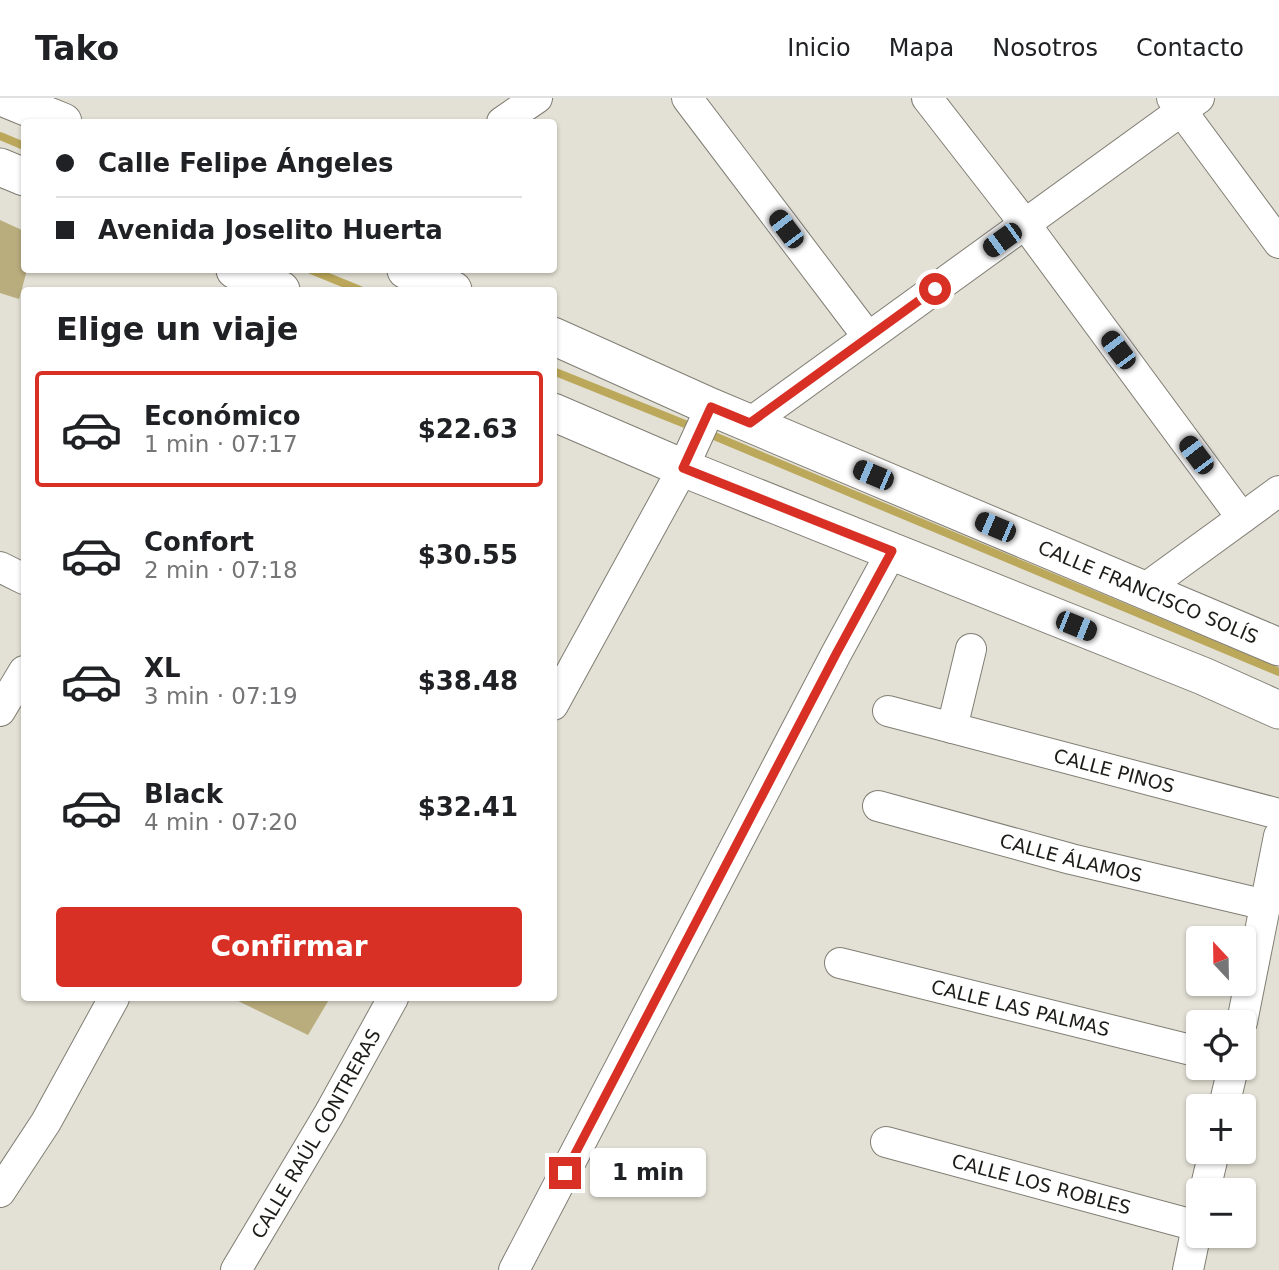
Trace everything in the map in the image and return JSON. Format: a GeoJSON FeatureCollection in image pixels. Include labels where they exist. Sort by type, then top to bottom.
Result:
{"type":"FeatureCollection","features":[{"type":"Feature","properties":{"kind":"main road"},"geometry":{"type":"LineString","coordinates":[[4,98],[52,115]]}},
{"type":"Feature","properties":{"kind":"main road"},"geometry":{"type":"LineString","coordinates":[[413,273],[446,287]]}},
{"type":"Feature","properties":{"kind":"main road","name":"CALLE FRANCISCO SOLÍS"},"geometry":{"type":"LineString","coordinates":[[557,338],[711,407],[1279,647]]}},
{"type":"Feature","properties":{"kind":"main road"},"geometry":{"type":"LineString","coordinates":[[557,414],[683,468],[1203,676],[1279,710]]}},
{"type":"Feature","properties":{"kind":"street"},"geometry":{"type":"LineString","coordinates":[[506,119],[537,98]]}},
{"type":"Feature","properties":{"kind":"street"},"geometry":{"type":"LineString","coordinates":[[687,98],[868,337]]}},
{"type":"Feature","properties":{"kind":"street"},"geometry":{"type":"LineString","coordinates":[[928,98],[1025,224],[1242,518]]}},
{"type":"Feature","properties":{"kind":"street"},"geometry":{"type":"LineString","coordinates":[[750,423],[1025,224],[1184,102],[1279,243]]}},
{"type":"Feature","properties":{"kind":"street"},"geometry":{"type":"LineString","coordinates":[[557,698],[683,468],[711,407]]}},
{"type":"Feature","properties":{"kind":"street"},"geometry":{"type":"LineString","coordinates":[[1143,590],[1279,491]]}},
{"type":"Feature","properties":{"kind":"street"},"geometry":{"type":"LineString","coordinates":[[514,1270],[892,551]]}},
{"type":"Feature","properties":{"kind":"street"},"geometry":{"type":"LineString","coordinates":[[0,567],[21,578]]}},
{"type":"Feature","properties":{"kind":"street"},"geometry":{"type":"LineString","coordinates":[[952,728],[971,649]]}},
{"type":"Feature","properties":{"kind":"street"},"geometry":{"type":"LineString","coordinates":[[0,711],[21,676]]}},
{"type":"Feature","properties":{"kind":"street","name":"CALLE PINOS"},"geometry":{"type":"LineString","coordinates":[[888,711],[1279,814]]}},
{"type":"Feature","properties":{"kind":"street","name":"CALLE ÁLAMOS"},"geometry":{"type":"LineString","coordinates":[[878,806],[1071,859],[1266,905]]}},
{"type":"Feature","properties":{"kind":"street"},"geometry":{"type":"LineString","coordinates":[[1244,1010],[1279,836]]}},
{"type":"Feature","properties":{"kind":"street","name":"CALLE LAS PALMAS"},"geometry":{"type":"LineString","coordinates":[[840,963],[1186,1049]]}},
{"type":"Feature","properties":{"kind":"street"},"geometry":{"type":"LineString","coordinates":[[0,1192],[46,1122],[112,1001]]}},
{"type":"Feature","properties":{"kind":"street","name":"CALLE RAÚL CONTRERAS"},"geometry":{"type":"LineString","coordinates":[[236,1270],[391,1001]]}},
{"type":"Feature","properties":{"kind":"street","name":"CALLE LOS ROBLES"},"geometry":{"type":"LineString","coordinates":[[886,1142],[1186,1218]]}},
{"type":"Feature","properties":{"kind":"street"},"geometry":{"type":"LineString","coordinates":[[1188,1270],[1192,1248]]}},
{"type":"Feature","properties":{"kind":"shaded area"},"geometry":{"type":"Polygon","coordinates":[[[0,220],[21,230],[21,273],[26,273],[19,299],[0,293],[0,220]]]}},
{"type":"Feature","properties":{"kind":"shaded area"},"geometry":{"type":"Polygon","coordinates":[[[238,1001],[328,1001],[308,1035],[238,1001]]]}},
{"type":"Feature","properties":{"kind":"waterway"},"geometry":{"type":"LineString","coordinates":[[0,136],[21,145]]}},
{"type":"Feature","properties":{"kind":"waterway"},"geometry":{"type":"LineString","coordinates":[[318,273],[353,287]]}},
{"type":"Feature","properties":{"kind":"waterway"},"geometry":{"type":"LineString","coordinates":[[557,373],[695,428]]}},
{"type":"Feature","properties":{"kind":"waterway"},"geometry":{"type":"LineString","coordinates":[[707,433],[1279,672]]}},
{"type":"Feature","properties":{"kind":"route"},"geometry":{"type":"LineString","coordinates":[[565,1173],[892,551],[683,468],[711,407],[750,423],[935,289]]}}]}
